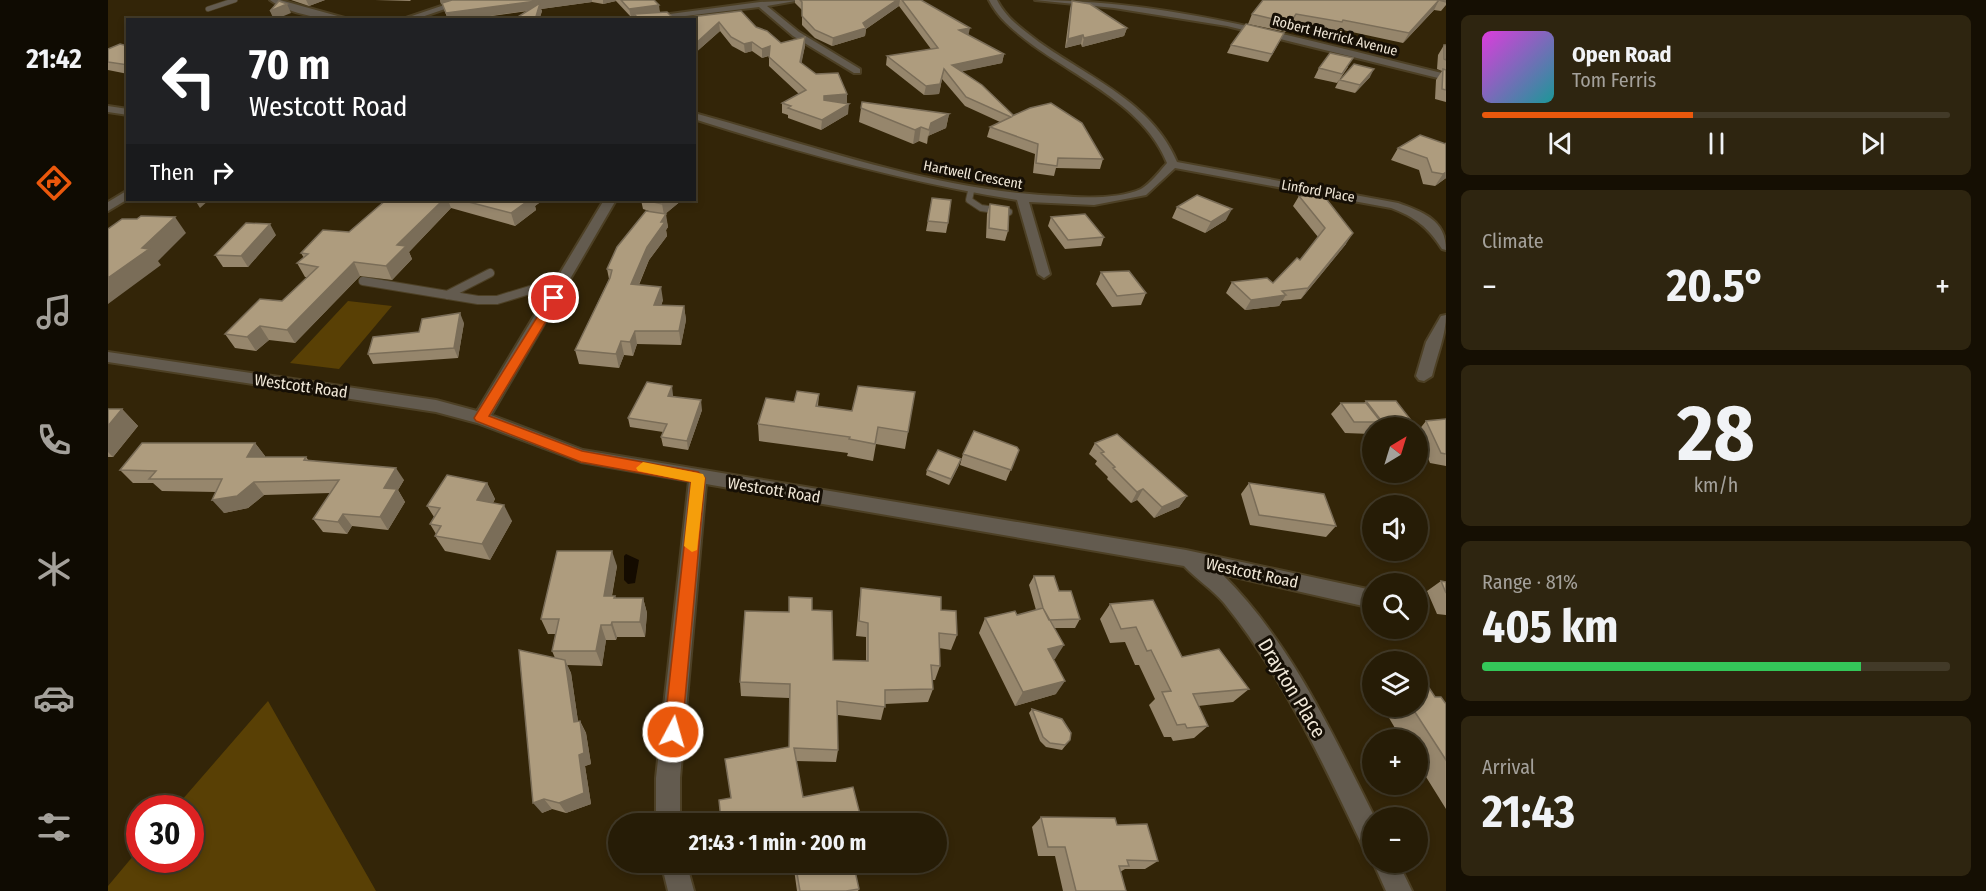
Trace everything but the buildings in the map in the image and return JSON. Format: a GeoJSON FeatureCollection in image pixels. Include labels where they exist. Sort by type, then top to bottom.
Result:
{"type":"FeatureCollection","features":[{"type":"Feature","properties":{"kind":"street"},"geometry":{"type":"LineString","coordinates":[[273,0],[293,8],[339,18]]}},
{"type":"Feature","properties":{"kind":"street"},"geometry":{"type":"LineString","coordinates":[[410,18],[467,0]]}},
{"type":"Feature","properties":{"kind":"street"},"geometry":{"type":"LineString","coordinates":[[645,18],[797,0]]}},
{"type":"Feature","properties":{"kind":"street"},"geometry":{"type":"LineString","coordinates":[[993,0],[1001,13],[1024,35],[1137,114],[1166,146],[1173,164]]}},
{"type":"Feature","properties":{"kind":"street","name":"Robert Herrick Avenue"},"geometry":{"type":"LineString","coordinates":[[1039,0],[1132,9],[1237,26],[1446,77]]}},
{"type":"Feature","properties":{"kind":"street"},"geometry":{"type":"LineString","coordinates":[[760,4],[796,34],[857,71]]}},
{"type":"Feature","properties":{"kind":"street"},"geometry":{"type":"LineString","coordinates":[[108,109],[126,112]]}},
{"type":"Feature","properties":{"kind":"street","name":"Hartwell Crescent"},"geometry":{"type":"LineString","coordinates":[[696,117],[849,161],[971,190],[1022,199],[1090,202],[1126,198],[1151,189],[1166,176],[1173,164]]}},
{"type":"Feature","properties":{"kind":"street","name":"Linford Place"},"geometry":{"type":"LineString","coordinates":[[1173,164],[1394,206],[1428,220],[1439,232],[1446,246]]}},
{"type":"Feature","properties":{"kind":"street"},"geometry":{"type":"LineString","coordinates":[[108,200],[126,194]]}},
{"type":"Feature","properties":{"kind":"street"},"geometry":{"type":"LineString","coordinates":[[108,208],[126,194]]}},
{"type":"Feature","properties":{"kind":"street"},"geometry":{"type":"LineString","coordinates":[[1022,199],[1044,274]]}},
{"type":"Feature","properties":{"kind":"street"},"geometry":{"type":"LineString","coordinates":[[481,418],[567,278],[609,201]]}},
{"type":"Feature","properties":{"kind":"street"},"geometry":{"type":"LineString","coordinates":[[1424,376],[1433,342],[1446,319]]}},
{"type":"Feature","properties":{"kind":"street","name":"Westcott Road"},"geometry":{"type":"LineString","coordinates":[[108,357],[395,400],[481,418],[581,456],[698,478],[976,521],[1186,558],[1362,597]]}},
{"type":"Feature","properties":{"kind":"street"},"geometry":{"type":"LineString","coordinates":[[668,813],[668,778],[698,478]]}},
{"type":"Feature","properties":{"kind":"street","name":"Drayton Place"},"geometry":{"type":"LineString","coordinates":[[1186,558],[1202,568],[1219,585],[1273,652],[1331,753],[1362,817]]}},
{"type":"Feature","properties":{"kind":"street"},"geometry":{"type":"LineString","coordinates":[[676,873],[681,891]]}},
{"type":"Feature","properties":{"kind":"street"},"geometry":{"type":"LineString","coordinates":[[1390,873],[1399,891]]}},
{"type":"Feature","properties":{"kind":"lane"},"geometry":{"type":"LineString","coordinates":[[208,9],[235,0]]}},
{"type":"Feature","properties":{"kind":"lane"},"geometry":{"type":"LineString","coordinates":[[971,190],[969,200],[974,206],[1009,212]]}},
{"type":"Feature","properties":{"kind":"lane"},"geometry":{"type":"LineString","coordinates":[[447,295],[490,273]]}},
{"type":"Feature","properties":{"kind":"lane"},"geometry":{"type":"LineString","coordinates":[[363,280],[447,295],[497,300],[567,278]]}},
{"type":"Feature","properties":{"kind":"shaded area"},"geometry":{"type":"Polygon","coordinates":[[[348,301],[392,306],[339,369],[290,363],[348,301]]]}},
{"type":"Feature","properties":{"kind":"shaded area"},"geometry":{"type":"Polygon","coordinates":[[[626,554],[639,560],[635,583],[628,584],[624,580],[624,556],[626,554]]]}},
{"type":"Feature","properties":{"kind":"shaded area"},"geometry":{"type":"Polygon","coordinates":[[[268,701],[376,891],[108,891],[108,886],[126,865],[126,873],[204,873],[204,795],[186,795],[268,701]]]}},
{"type":"Feature","properties":{"kind":"slow traffic"},"geometry":{"type":"LineString","coordinates":[[643,468],[698,478],[692,546]]}},
{"type":"Feature","properties":{"kind":"route"},"geometry":{"type":"LineString","coordinates":[[554,298],[481,418],[581,456],[698,478],[673,732]]}}]}
